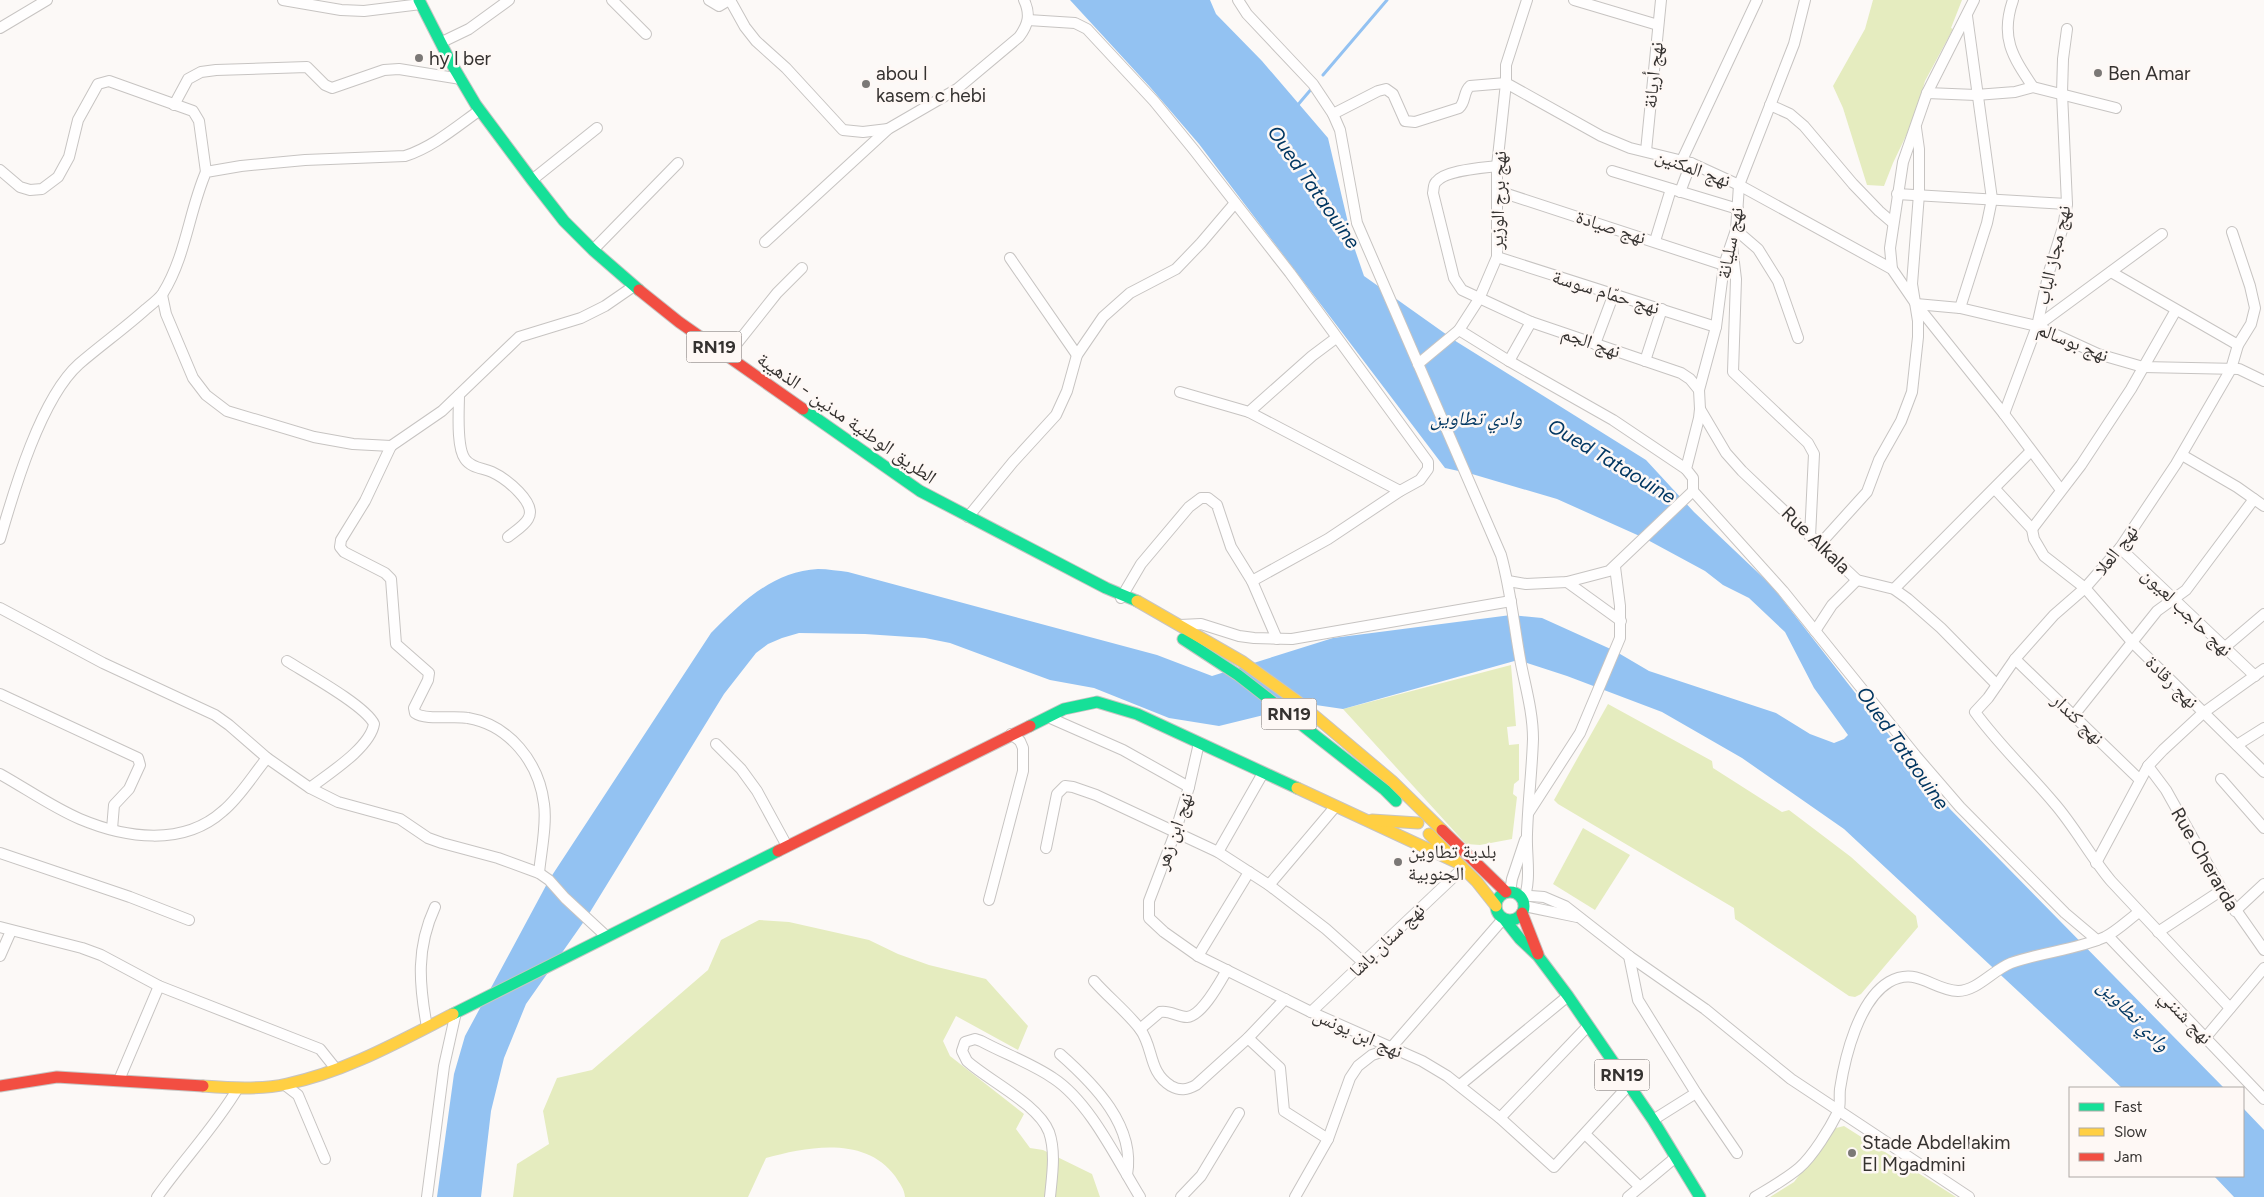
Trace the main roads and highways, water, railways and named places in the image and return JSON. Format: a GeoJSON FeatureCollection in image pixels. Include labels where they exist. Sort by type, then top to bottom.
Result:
{"type":"FeatureCollection","features":[{"type":"Feature","properties":{"kind":"main road","name":"الطريق الوطنية مدنين - الذهيبة"},"geometry":{"type":"LineString","coordinates":[[420,2],[460,79],[480,110],[532,180],[564,221],[593,250],[634,286],[669,314],[912,486],[1106,588],[1193,639],[1243,662],[1297,701],[1422,820],[1519,899],[1538,956]]}},
{"type":"Feature","properties":{"kind":"main road","name":"الطريق الوطنية مدنين - الذهيبة"},"geometry":{"type":"LineString","coordinates":[[1122,598],[1179,626],[1193,639]]}},
{"type":"Feature","properties":{"kind":"main road"},"geometry":{"type":"LineString","coordinates":[[0,1086],[28,1080],[57,1077],[238,1088],[285,1085],[336,1069],[428,1027],[1011,734],[1083,703],[1097,702],[1137,714],[1461,866]]}},
{"type":"Feature","properties":{"kind":"main road","name":"الطريق الوطنية مدنين - الذهيبة"},"geometry":{"type":"LineString","coordinates":[[1390,790],[1422,820],[1496,906]]}},
{"type":"Feature","properties":{"kind":"main road"},"geometry":{"type":"LineString","coordinates":[[1378,820],[1387,816],[1390,790]]}},
{"type":"Feature","properties":{"kind":"main road"},"geometry":{"type":"LineString","coordinates":[[1358,818],[1422,820]]}},
{"type":"Feature","properties":{"kind":"main road"},"geometry":{"type":"LineString","coordinates":[[1496,906],[1500,896],[1519,899],[1516,919],[1504,919]]}},
{"type":"Feature","properties":{"kind":"main road","name":"RN19"},"geometry":{"type":"LineString","coordinates":[[1496,906],[1496,911],[1504,919]]}},
{"type":"Feature","properties":{"kind":"main road","name":"الطريق الوطنية مدنين - الذهيبة"},"geometry":{"type":"LineString","coordinates":[[1504,919],[1520,939],[1538,956],[1568,996],[1653,1120],[1700,1197]]}},
{"type":"Feature","properties":{"kind":"water","name":"وادي تطاوين"},"geometry":{"type":"Polygon","coordinates":[[[1070,0],[1210,0],[1216,14],[1262,61],[1328,138],[1353,244],[1364,276],[1457,342],[1646,460],[1694,512],[1772,586],[1867,708],[1950,809],[2223,1087],[2121,1087],[1844,829],[1742,758],[1662,712],[1567,676],[1518,660],[1343,709],[1309,704],[1219,726],[1169,718],[1094,688],[1050,680],[950,643],[925,638],[865,634],[799,633],[768,644],[756,653],[724,694],[587,917],[526,1004],[504,1058],[491,1111],[481,1197],[437,1197],[454,1074],[465,1036],[549,880],[711,633],[759,590],[772,582],[802,571],[818,569],[848,572],[1157,655],[1212,676],[1333,638],[1511,615],[1542,618],[1615,651],[1649,671],[1776,713],[1810,734],[1834,743],[1848,735],[1814,688],[1785,632],[1749,598],[1723,585],[1705,571],[1644,538],[1557,499],[1445,468],[1199,144],[1150,87],[1070,0]]]}},
{"type":"Feature","properties":{"kind":"water"},"geometry":{"type":"Polygon","coordinates":[[[2244,1109],[2264,1130],[2264,1197],[2234,1197],[2215,1177],[2244,1177],[2244,1109]]]}},
{"type":"Feature","properties":{"kind":"waterway"},"geometry":{"type":"LineString","coordinates":[[1323,75],[1387,0]]}},
{"type":"Feature","properties":{"kind":"waterway"},"geometry":{"type":"LineString","coordinates":[[1296,107],[1313,87]]}},
{"type":"Feature","properties":{"kind":"place","name":"hy l ber"},"geometry":{"type":"Point","coordinates":[419,58]}},
{"type":"Feature","properties":{"kind":"place","name":"Ben Amar"},"geometry":{"type":"Point","coordinates":[2098,73]}},
{"type":"Feature","properties":{"kind":"place","name":"abou l kasem c hebi"},"geometry":{"type":"Point","coordinates":[866,84]}},
{"type":"Feature","properties":{"kind":"place","name":"بلدية تطاوين الجنوبية"},"geometry":{"type":"Point","coordinates":[1398,862]}},
{"type":"Feature","properties":{"kind":"place","name":"Stade Abdelاakim El Mgadmini"},"geometry":{"type":"Point","coordinates":[1852,1153]}},
{"type":"Feature","properties":{"kind":"water label","name":"Oued Tataouine"},"geometry":{"type":"Point","coordinates":[1314,187]}},
{"type":"Feature","properties":{"kind":"water label","name":"Oued Tataouine"},"geometry":{"type":"Point","coordinates":[1612,461]}},
{"type":"Feature","properties":{"kind":"water label","name":"Oued Tataouine"},"geometry":{"type":"Point","coordinates":[1903,748]}}]}
